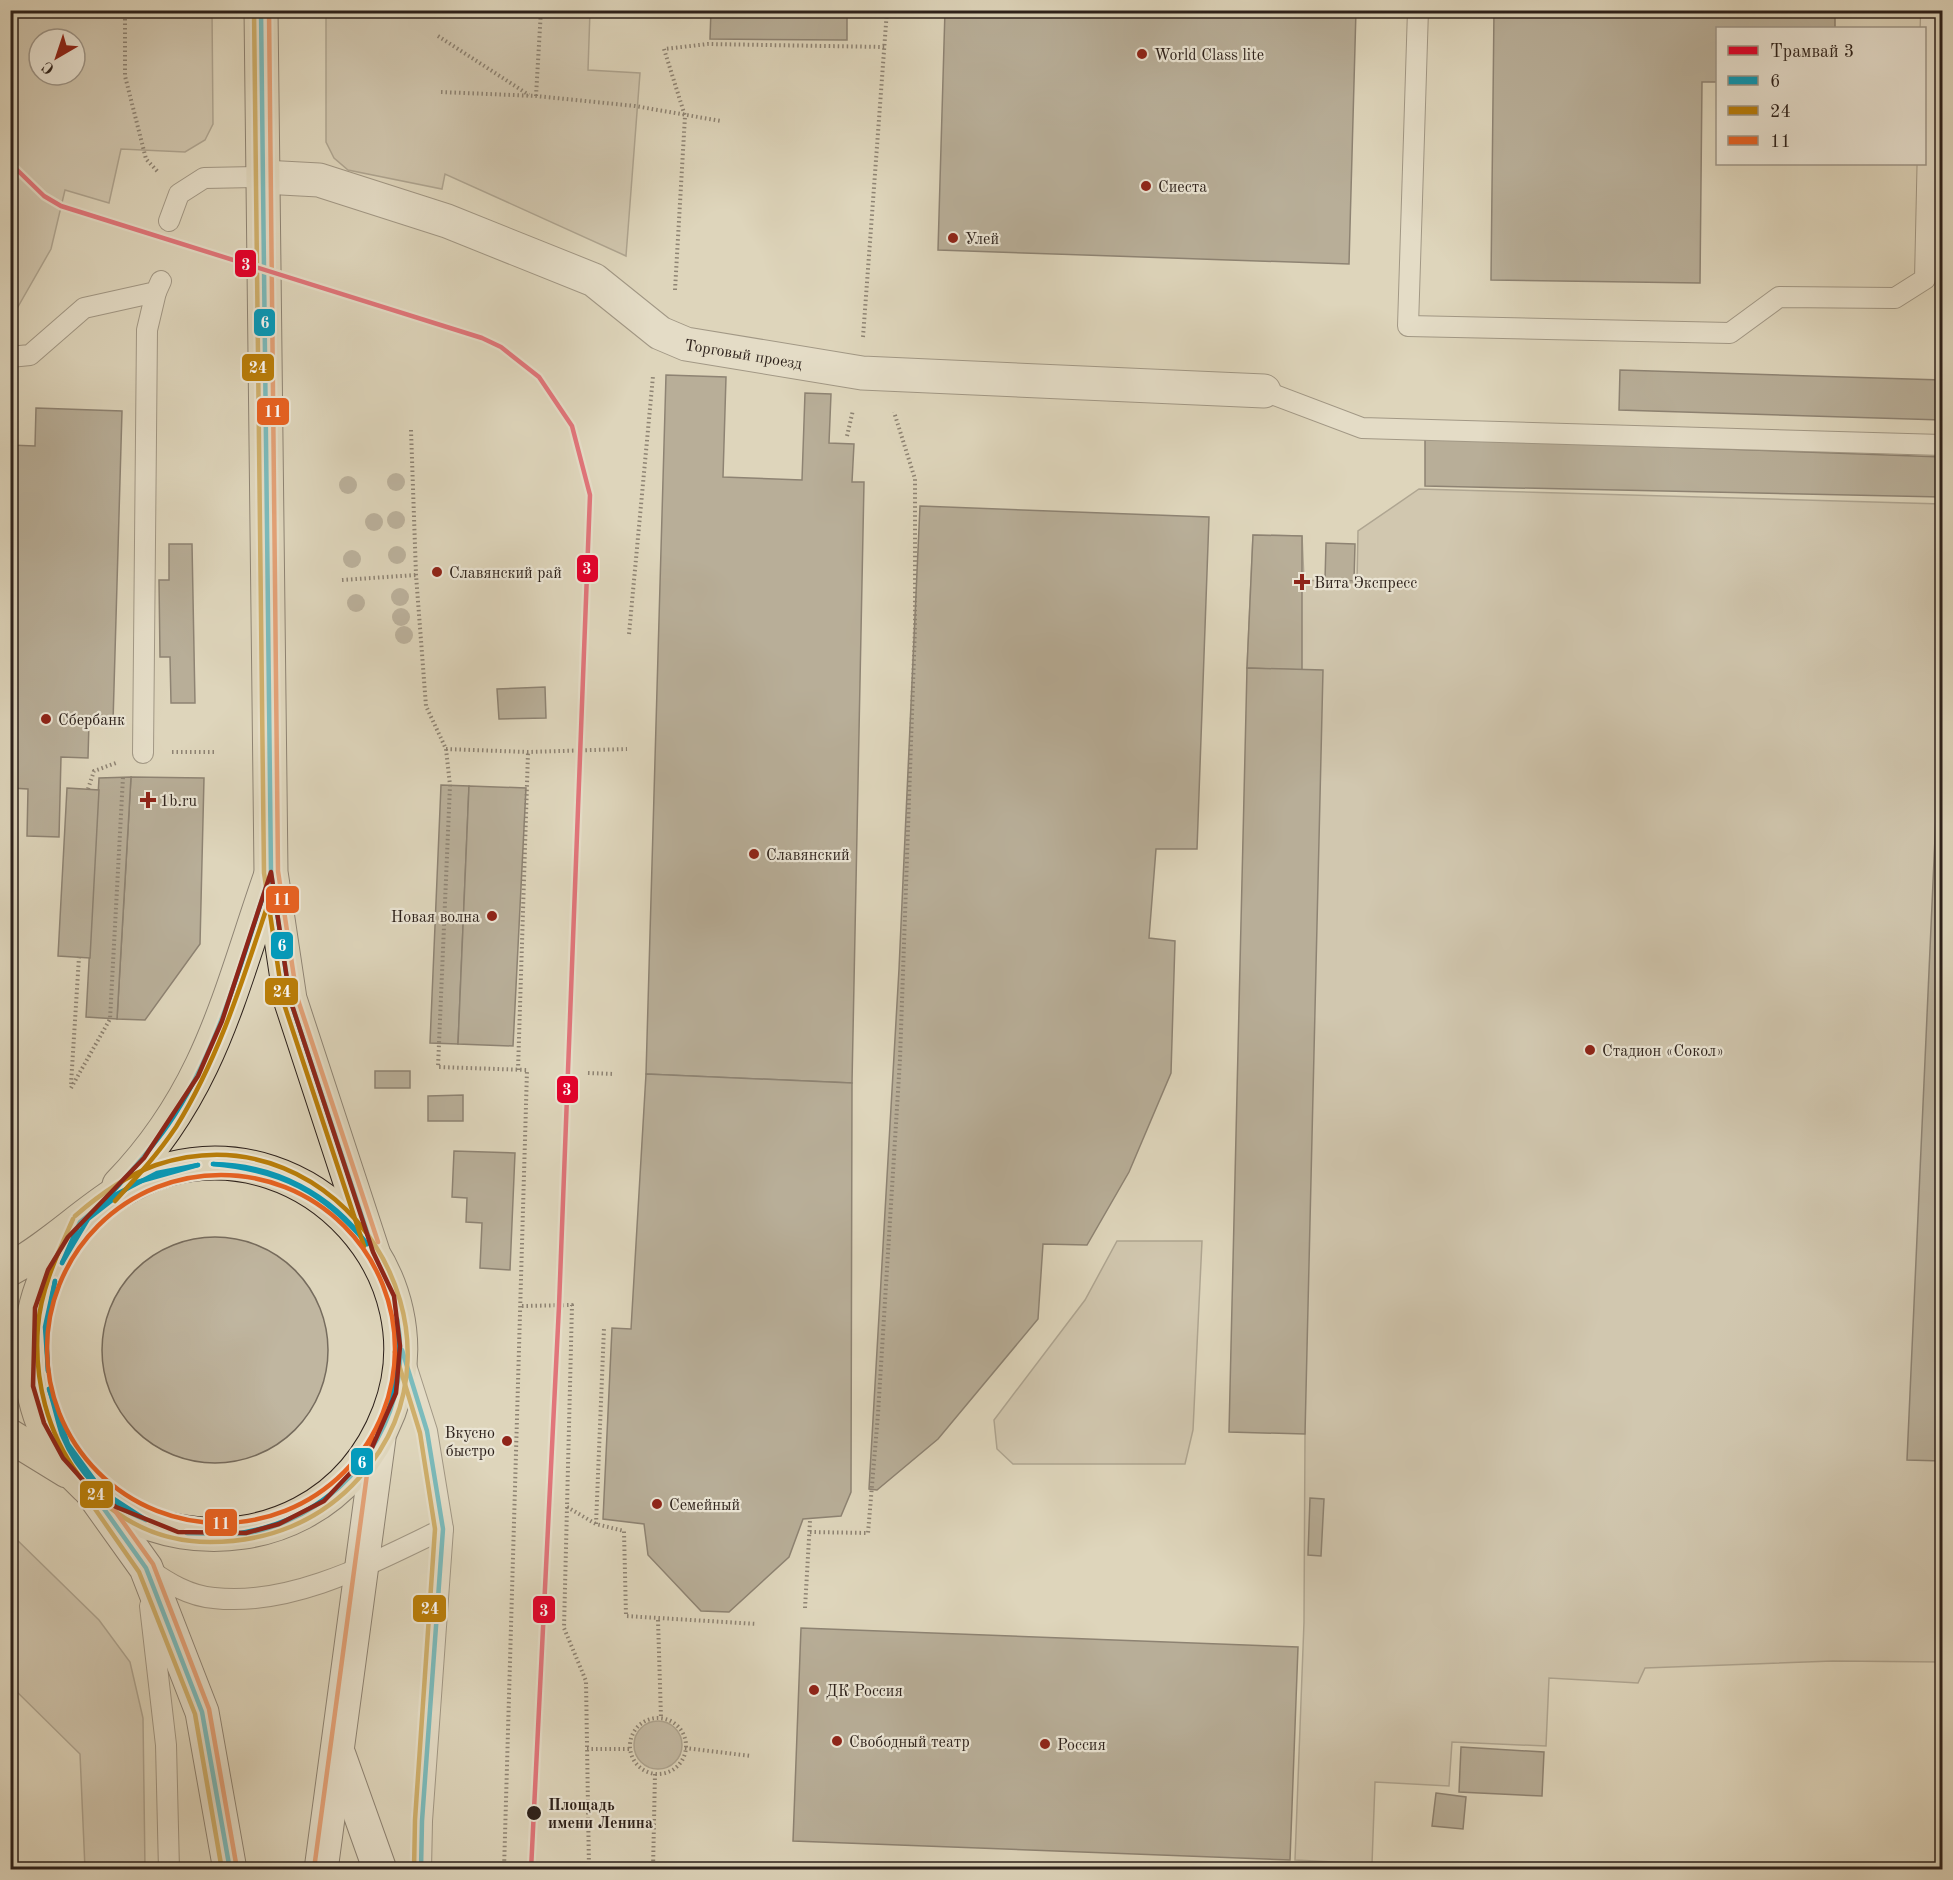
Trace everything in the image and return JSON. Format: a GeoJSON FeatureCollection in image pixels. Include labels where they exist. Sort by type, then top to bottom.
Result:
{"type":"FeatureCollection","features":[{"type":"Feature","properties":{"kind":"main road"},"geometry":{"type":"LineString","coordinates":[[10,1436],[55,1462],[130,1516],[162,1528],[195,1535],[246,1533],[286,1521],[324,1501],[360,1466],[379,1438],[396,1393],[400,1346],[394,1296],[373,1252],[290,999],[271,872],[261,10]]}},
{"type":"Feature","properties":{"kind":"main road"},"geometry":{"type":"LineString","coordinates":[[88,1487],[63,1458],[38,1405],[30,1366],[31,1326],[40,1288],[56,1253],[91,1212],[131,1173],[156,1142],[198,1076],[222,1022],[271,872]]}},
{"type":"Feature","properties":{"kind":"main road"},"geometry":{"type":"LineString","coordinates":[[10,1269],[131,1184],[171,1169],[213,1164],[255,1168],[295,1182],[331,1204],[361,1235],[373,1252]]}},
{"type":"Feature","properties":{"kind":"street","name":"Торговый проезд"},"geometry":{"type":"LineString","coordinates":[[262,177],[319,180],[447,221],[594,280],[660,333],[686,344],[862,373],[1264,391]]}},
{"type":"Feature","properties":{"kind":"street"},"geometry":{"type":"LineString","coordinates":[[321,1869],[379,1438]]}},
{"type":"Feature","properties":{"kind":"street"},"geometry":{"type":"LineString","coordinates":[[88,1487],[146,1568],[202,1712],[230,1869]]}},
{"type":"Feature","properties":{"kind":"street"},"geometry":{"type":"LineString","coordinates":[[336,1748],[380,1869]]}},
{"type":"Feature","properties":{"kind":"lane"},"geometry":{"type":"LineString","coordinates":[[1418,10],[1408,326],[1730,333],[1779,297],[1895,298],[1925,279],[1931,10]]}},
{"type":"Feature","properties":{"kind":"lane"},"geometry":{"type":"LineString","coordinates":[[169,221],[178,194],[204,178],[262,177]]}},
{"type":"Feature","properties":{"kind":"lane"},"geometry":{"type":"LineString","coordinates":[[10,357],[30,355],[84,308],[158,287],[147,330],[143,753]]}},
{"type":"Feature","properties":{"kind":"lane"},"geometry":{"type":"LineString","coordinates":[[1264,391],[1362,428],[1942,445]]}},
{"type":"Feature","properties":{"kind":"lane"},"geometry":{"type":"LineString","coordinates":[[400,1346],[427,1431],[443,1529],[422,1821],[421,1869]]}},
{"type":"Feature","properties":{"kind":"lane"},"geometry":{"type":"LineString","coordinates":[[146,1568],[176,1588],[213,1598],[256,1598],[288,1593],[363,1567],[443,1529]]}},
{"type":"Feature","properties":{"kind":"lane"},"geometry":{"type":"LineString","coordinates":[[146,1568],[166,1745],[169,1869]]}},
{"type":"Feature","properties":{"kind":"path"},"geometry":{"type":"LineString","coordinates":[[124,10],[125,75],[146,159],[178,194]]}},
{"type":"Feature","properties":{"kind":"path"},"geometry":{"type":"LineString","coordinates":[[536,96],[541,10]]}},
{"type":"Feature","properties":{"kind":"path"},"geometry":{"type":"LineString","coordinates":[[865,302],[887,10]]}},
{"type":"Feature","properties":{"kind":"path"},"geometry":{"type":"LineString","coordinates":[[438,36],[529,96]]}},
{"type":"Feature","properties":{"kind":"path"},"geometry":{"type":"LineString","coordinates":[[675,290],[685,116],[664,49],[708,44],[885,47]]}},
{"type":"Feature","properties":{"kind":"path"},"geometry":{"type":"LineString","coordinates":[[441,92],[536,96],[636,106],[721,121]]}},
{"type":"Feature","properties":{"kind":"path"},"geometry":{"type":"LineString","coordinates":[[629,634],[653,376]]}},
{"type":"Feature","properties":{"kind":"path"},"geometry":{"type":"LineString","coordinates":[[810,1532],[868,1533],[878,1414],[900,1059],[915,627],[915,479],[893,410]]}},
{"type":"Feature","properties":{"kind":"path"},"geometry":{"type":"LineString","coordinates":[[411,430],[416,575],[426,706],[446,749],[450,785],[438,1067],[527,1070],[504,1869]]}},
{"type":"Feature","properties":{"kind":"path"},"geometry":{"type":"LineString","coordinates":[[342,580],[416,575]]}},
{"type":"Feature","properties":{"kind":"path"},"geometry":{"type":"LineString","coordinates":[[446,749],[528,752],[627,749]]}},
{"type":"Feature","properties":{"kind":"path"},"geometry":{"type":"LineString","coordinates":[[518,1070],[528,752]]}},
{"type":"Feature","properties":{"kind":"path"},"geometry":{"type":"LineString","coordinates":[[79,957],[70,1088],[110,1019],[123,779]]}},
{"type":"Feature","properties":{"kind":"path"},"geometry":{"type":"LineString","coordinates":[[588,1072],[614,1074]]}},
{"type":"Feature","properties":{"kind":"path"},"geometry":{"type":"LineString","coordinates":[[522,1306],[572,1305],[564,1628],[586,1681],[589,1869]]}},
{"type":"Feature","properties":{"kind":"path"},"geometry":{"type":"LineString","coordinates":[[596,1524],[604,1328]]}},
{"type":"Feature","properties":{"kind":"path"},"geometry":{"type":"LineString","coordinates":[[567,1507],[596,1524],[624,1531],[626,1616],[658,1620],[757,1624]]}},
{"type":"Feature","properties":{"kind":"path"},"geometry":{"type":"LineString","coordinates":[[805,1608],[810,1521]]}},
{"type":"Feature","properties":{"kind":"path"},"geometry":{"type":"LineString","coordinates":[[658,1620],[661,1718]]}},
{"type":"Feature","properties":{"kind":"path"},"geometry":{"type":"LineString","coordinates":[[661,1718],[672,1722],[681,1730],[685,1748],[678,1765],[667,1772],[656,1773],[643,1770],[634,1761],[630,1749],[631,1737],[638,1726],[648,1719],[661,1718]]}},
{"type":"Feature","properties":{"kind":"path"},"geometry":{"type":"LineString","coordinates":[[685,1748],[751,1756]]}},
{"type":"Feature","properties":{"kind":"path"},"geometry":{"type":"LineString","coordinates":[[587,1749],[630,1749]]}},
{"type":"Feature","properties":{"kind":"path"},"geometry":{"type":"LineString","coordinates":[[653,1869],[656,1773]]}},
{"type":"Feature","properties":{"kind":"highlighted area"},"geometry":{"type":"Polygon","coordinates":[[[271,872],[290,999],[373,1252],[394,1296],[400,1346],[396,1393],[370,1452],[324,1501],[279,1524],[246,1533],[178,1532],[116,1507],[89,1487],[63,1458],[44,1423],[33,1386],[35,1308],[48,1270],[68,1237],[144,1158],[198,1076],[222,1021],[271,872]]]}},
{"type":"Feature","properties":{"kind":"shaded area"},"geometry":{"type":"Polygon","coordinates":[[[11,10],[212,11],[213,124],[205,140],[185,152],[121,149],[109,203],[65,190],[51,249],[11,319],[11,10]]]}},
{"type":"Feature","properties":{"kind":"shaded area"},"geometry":{"type":"Polygon","coordinates":[[[326,11],[590,11],[588,70],[640,73],[626,256],[445,174],[442,189],[348,170],[334,158],[326,142],[326,11]]]}},
{"type":"Feature","properties":{"kind":"shaded area","name":"Стадион «Сокол»"},"geometry":{"type":"Polygon","coordinates":[[[1419,489],[1942,504],[1942,1662],[1833,1661],[1645,1668],[1638,1683],[1549,1678],[1546,1746],[1452,1742],[1449,1786],[1375,1782],[1372,1864],[1295,1860],[1304,1622],[1305,1434],[1247,668],[1253,535],[1302,536],[1304,580],[1357,583],[1358,531],[1419,489]]]}},
{"type":"Feature","properties":{"kind":"shaded area"},"geometry":{"type":"Polygon","coordinates":[[[215,1237],[237,1239],[268,1250],[295,1270],[315,1297],[326,1328],[328,1350],[326,1372],[315,1403],[295,1430],[268,1450],[237,1461],[215,1463],[193,1461],[162,1450],[135,1430],[115,1403],[104,1372],[102,1350],[104,1328],[115,1297],[135,1270],[162,1250],[193,1239],[215,1237]]]}},
{"type":"Feature","properties":{"kind":"shaded area"},"geometry":{"type":"Polygon","coordinates":[[[1117,1241],[1202,1241],[1193,1430],[1185,1464],[1013,1464],[997,1449],[994,1420],[1085,1300],[1117,1241]]]}},
{"type":"Feature","properties":{"kind":"shaded area"},"geometry":{"type":"Polygon","coordinates":[[[10,1533],[99,1620],[130,1662],[143,1718],[145,1869],[85,1869],[80,1754],[11,1686],[10,1533]]]}},
{"type":"Feature","properties":{"kind":"shaded area"},"geometry":{"type":"Polygon","coordinates":[[[653,1721],[663,1721],[675,1728],[682,1740],[682,1750],[675,1762],[663,1769],[653,1769],[638,1758],[634,1750],[634,1740],[645,1725],[653,1721]]]}},
{"type":"Feature","properties":{"kind":"building"},"geometry":{"type":"Polygon","coordinates":[[[711,10],[847,10],[847,40],[710,39],[711,10]]]}},
{"type":"Feature","properties":{"kind":"building","name":"Сиеста"},"geometry":{"type":"Polygon","coordinates":[[[945,10],[1356,10],[1349,264],[938,250],[945,10]]]}},
{"type":"Feature","properties":{"kind":"building"},"geometry":{"type":"Polygon","coordinates":[[[1494,10],[1835,10],[1835,27],[1716,27],[1716,82],[1702,82],[1700,283],[1491,280],[1494,10]]]}},
{"type":"Feature","properties":{"kind":"building"},"geometry":{"type":"Polygon","coordinates":[[[1620,370],[1942,380],[1942,420],[1619,410],[1620,370]]]}},
{"type":"Feature","properties":{"kind":"building","name":"Славянский"},"geometry":{"type":"Polygon","coordinates":[[[666,375],[726,377],[723,477],[802,480],[805,393],[831,394],[829,443],[854,444],[852,482],[864,482],[852,1083],[646,1074],[666,375]]]}},
{"type":"Feature","properties":{"kind":"building"},"geometry":{"type":"Polygon","coordinates":[[[36,408],[122,411],[113,722],[89,722],[88,758],[61,757],[59,837],[27,836],[28,789],[10,788],[10,445],[35,446],[36,408]]]}},
{"type":"Feature","properties":{"kind":"building"},"geometry":{"type":"Polygon","coordinates":[[[1425,438],[1942,457],[1942,497],[1425,486],[1425,438]]]}},
{"type":"Feature","properties":{"kind":"building"},"geometry":{"type":"Polygon","coordinates":[[[920,506],[1209,517],[1197,849],[1156,849],[1149,938],[1175,941],[1171,1073],[1129,1172],[1087,1245],[1043,1244],[1038,1319],[938,1439],[877,1490],[869,1489],[899,969],[920,506]]]}},
{"type":"Feature","properties":{"kind":"building"},"geometry":{"type":"Polygon","coordinates":[[[1253,535],[1302,536],[1302,670],[1247,668],[1253,535]]]}},
{"type":"Feature","properties":{"kind":"building"},"geometry":{"type":"Polygon","coordinates":[[[1326,543],[1355,544],[1354,581],[1325,580],[1326,543]]]}},
{"type":"Feature","properties":{"kind":"building"},"geometry":{"type":"Polygon","coordinates":[[[169,544],[192,544],[195,703],[171,703],[170,657],[160,657],[159,580],[169,580],[169,544]]]}},
{"type":"Feature","properties":{"kind":"building"},"geometry":{"type":"Polygon","coordinates":[[[1247,668],[1323,670],[1305,1434],[1229,1432],[1247,668]]]}},
{"type":"Feature","properties":{"kind":"building"},"geometry":{"type":"Polygon","coordinates":[[[545,687],[546,718],[499,719],[497,689],[545,687]]]}},
{"type":"Feature","properties":{"kind":"building"},"geometry":{"type":"Polygon","coordinates":[[[1940,727],[1942,728],[1942,1461],[1907,1460],[1940,727]]]}},
{"type":"Feature","properties":{"kind":"building"},"geometry":{"type":"Polygon","coordinates":[[[131,777],[204,778],[200,944],[145,1020],[117,1019],[131,777]]]}},
{"type":"Feature","properties":{"kind":"building"},"geometry":{"type":"Polygon","coordinates":[[[131,777],[117,1019],[86,1017],[99,778],[131,777]]]}},
{"type":"Feature","properties":{"kind":"building"},"geometry":{"type":"Polygon","coordinates":[[[441,785],[469,786],[458,1044],[430,1043],[441,785]]]}},
{"type":"Feature","properties":{"kind":"building","name":"Новая волна"},"geometry":{"type":"Polygon","coordinates":[[[469,786],[526,788],[513,1046],[458,1044],[469,786]]]}},
{"type":"Feature","properties":{"kind":"building"},"geometry":{"type":"Polygon","coordinates":[[[67,788],[99,790],[90,958],[58,956],[67,788]]]}},
{"type":"Feature","properties":{"kind":"building"},"geometry":{"type":"Polygon","coordinates":[[[375,1071],[410,1071],[410,1088],[375,1088],[375,1071]]]}},
{"type":"Feature","properties":{"kind":"building"},"geometry":{"type":"Polygon","coordinates":[[[646,1074],[852,1083],[851,1492],[841,1516],[803,1519],[789,1557],[729,1612],[701,1611],[648,1555],[644,1524],[603,1519],[612,1328],[631,1329],[646,1074]]]}},
{"type":"Feature","properties":{"kind":"building"},"geometry":{"type":"Polygon","coordinates":[[[463,1095],[463,1121],[428,1121],[428,1096],[463,1095]]]}},
{"type":"Feature","properties":{"kind":"building"},"geometry":{"type":"Polygon","coordinates":[[[454,1151],[515,1153],[510,1270],[480,1268],[482,1223],[466,1222],[467,1198],[452,1197],[454,1151]]]}},
{"type":"Feature","properties":{"kind":"building"},"geometry":{"type":"Polygon","coordinates":[[[1310,1498],[1324,1499],[1321,1556],[1308,1555],[1310,1498]]]}},
{"type":"Feature","properties":{"kind":"building","name":"Россия"},"geometry":{"type":"Polygon","coordinates":[[[801,1628],[1298,1647],[1290,1860],[793,1841],[801,1628]]]}},
{"type":"Feature","properties":{"kind":"building"},"geometry":{"type":"Polygon","coordinates":[[[1942,1702],[1942,1810],[1938,1810],[1942,1702]]]}},
{"type":"Feature","properties":{"kind":"building"},"geometry":{"type":"Polygon","coordinates":[[[1461,1747],[1544,1752],[1542,1796],[1459,1792],[1461,1747]]]}},
{"type":"Feature","properties":{"kind":"building"},"geometry":{"type":"Polygon","coordinates":[[[1436,1793],[1466,1797],[1463,1829],[1432,1826],[1436,1793]]]}},
{"type":"Feature","properties":{"kind":"tram line","name":"3"},"geometry":{"type":"LineString","coordinates":[[10,163],[44,196],[61,206],[482,338],[501,347],[539,377],[572,426],[590,495],[559,1306],[531,1870]]}},
{"type":"Feature","properties":{"kind":"transit line","name":"24"},"geometry":{"type":"LineString","coordinates":[[254,10],[264,873],[283,1001],[364,1246]]}},
{"type":"Feature","properties":{"kind":"transit line","name":"6"},"geometry":{"type":"LineString","coordinates":[[261,10],[271,872],[290,999],[371,1244]]}},
{"type":"Feature","properties":{"kind":"transit line","name":"11"},"geometry":{"type":"LineString","coordinates":[[269,10],[278,871],[297,997],[378,1242]]}},
{"type":"Feature","properties":{"kind":"transit line","name":"6"},"geometry":{"type":"LineString","coordinates":[[109,1196],[161,1135],[200,1068],[226,1008],[267,884]]}},
{"type":"Feature","properties":{"kind":"transit line","name":"24"},"geometry":{"type":"LineString","coordinates":[[115,1201],[162,1147],[176,1127],[207,1070],[232,1010],[274,886]]}},
{"type":"Feature","properties":{"kind":"transit line","name":"24"},"geometry":{"type":"LineString","coordinates":[[73,1219],[51,1271],[43,1298],[38,1326],[38,1366],[45,1405],[58,1441],[78,1474],[103,1502],[134,1523],[170,1537],[210,1542],[231,1541],[272,1533],[310,1518],[327,1507],[359,1478],[395,1421],[408,1360],[400,1300],[375,1245],[335,1200],[283,1168],[223,1155],[156,1165],[145,1169],[113,1187],[75,1216]]}},
{"type":"Feature","properties":{"kind":"transit line","name":"6"},"geometry":{"type":"LineString","coordinates":[[213,1164],[260,1172],[299,1187],[334,1210],[367,1244]]}},
{"type":"Feature","properties":{"kind":"transit line","name":"6"},"geometry":{"type":"LineString","coordinates":[[213,1164],[259,1170],[300,1186],[337,1211],[367,1244]]}},
{"type":"Feature","properties":{"kind":"transit line","name":"6"},"geometry":{"type":"LineString","coordinates":[[62,1263],[80,1222],[111,1197],[157,1173],[198,1165]]}},
{"type":"Feature","properties":{"kind":"transit line","name":"6"},"geometry":{"type":"LineString","coordinates":[[62,1263],[88,1219],[134,1183],[198,1165]]}},
{"type":"Feature","properties":{"kind":"transit line","name":"11"},"geometry":{"type":"LineString","coordinates":[[221,1175],[255,1179],[287,1188],[318,1205],[344,1226],[365,1252],[382,1283],[391,1315],[395,1349],[391,1383],[382,1415],[365,1446],[344,1472],[318,1493],[287,1510],[255,1519],[221,1523],[187,1519],[155,1510],[124,1493],[98,1472],[77,1446],[60,1415],[51,1383],[47,1349],[51,1315],[60,1283],[77,1252],[98,1226],[124,1205],[155,1188],[187,1179],[221,1175]]}},
{"type":"Feature","properties":{"kind":"transit line","name":"6"},"geometry":{"type":"LineString","coordinates":[[48,1371],[45,1327],[55,1281]]}},
{"type":"Feature","properties":{"kind":"transit line","name":"6"},"geometry":{"type":"LineString","coordinates":[[48,1371],[46,1330],[55,1281]]}},
{"type":"Feature","properties":{"kind":"transit line","name":"6"},"geometry":{"type":"LineString","coordinates":[[234,1534],[254,1532],[274,1526],[315,1506],[339,1487],[360,1465],[377,1439],[390,1411],[398,1381],[400,1350],[397,1319]]}},
{"type":"Feature","properties":{"kind":"transit line","name":"6"},"geometry":{"type":"LineString","coordinates":[[234,1534],[273,1525],[308,1509],[338,1488],[362,1462],[380,1431],[392,1396],[398,1359],[397,1319]]}},
{"type":"Feature","properties":{"kind":"transit line","name":"6"},"geometry":{"type":"LineString","coordinates":[[402,1350],[427,1431],[443,1529],[422,1821],[421,1870]]}},
{"type":"Feature","properties":{"kind":"transit line","name":"24"},"geometry":{"type":"LineString","coordinates":[[395,1352],[420,1433],[435,1529],[415,1820],[414,1870]]}},
{"type":"Feature","properties":{"kind":"transit line","name":"6"},"geometry":{"type":"LineString","coordinates":[[49,1389],[68,1444],[103,1492],[146,1520]]}},
{"type":"Feature","properties":{"kind":"transit line","name":"6"},"geometry":{"type":"LineString","coordinates":[[49,1389],[62,1435],[76,1462],[108,1497],[146,1520]]}},
{"type":"Feature","properties":{"kind":"transit line","name":"11"},"geometry":{"type":"LineString","coordinates":[[314,1869],[372,1437]]}},
{"type":"Feature","properties":{"kind":"transit line","name":"11"},"geometry":{"type":"LineString","coordinates":[[98,1487],[153,1564],[209,1709],[237,1869]]}},
{"type":"Feature","properties":{"kind":"transit line","name":"6"},"geometry":{"type":"LineString","coordinates":[[92,1492],[146,1568],[202,1712],[230,1870]]}},
{"type":"Feature","properties":{"kind":"transit line","name":"24"},"geometry":{"type":"LineString","coordinates":[[86,1496],[139,1572],[195,1714],[222,1870]]}},
{"type":"Feature","properties":{"kind":"transit line","name":"6"},"geometry":{"type":"LineString","coordinates":[[187,1533],[234,1534]]}},
{"type":"Feature","properties":{"kind":"transit line","name":"6"},"geometry":{"type":"LineString","coordinates":[[187,1533],[234,1534]]}},
{"type":"Feature","properties":{"kind":"place","name":"World Class lite"},"geometry":{"type":"Point","coordinates":[1142,54]}},
{"type":"Feature","properties":{"kind":"place","name":"Сиеста"},"geometry":{"type":"Point","coordinates":[1146,186]}},
{"type":"Feature","properties":{"kind":"place","name":"Улей"},"geometry":{"type":"Point","coordinates":[953,238]}},
{"type":"Feature","properties":{"kind":"place","name":"Славянский рай"},"geometry":{"type":"Point","coordinates":[437,572]}},
{"type":"Feature","properties":{"kind":"place","name":"Вита Экспресс"},"geometry":{"type":"Point","coordinates":[1302,582]}},
{"type":"Feature","properties":{"kind":"place","name":"Сбербанк"},"geometry":{"type":"Point","coordinates":[46,719]}},
{"type":"Feature","properties":{"kind":"place","name":"1b.ru"},"geometry":{"type":"Point","coordinates":[148,800]}},
{"type":"Feature","properties":{"kind":"place","name":"Славянский"},"geometry":{"type":"Point","coordinates":[754,854]}},
{"type":"Feature","properties":{"kind":"place","name":"Новая волна"},"geometry":{"type":"Point","coordinates":[492,916]}},
{"type":"Feature","properties":{"kind":"place","name":"Стадион «Сокол»"},"geometry":{"type":"Point","coordinates":[1590,1050]}},
{"type":"Feature","properties":{"kind":"place","name":"Вкусно быстро"},"geometry":{"type":"Point","coordinates":[507,1441]}},
{"type":"Feature","properties":{"kind":"place","name":"Семейный"},"geometry":{"type":"Point","coordinates":[657,1504]}},
{"type":"Feature","properties":{"kind":"place","name":"ДК Россия"},"geometry":{"type":"Point","coordinates":[814,1690]}},
{"type":"Feature","properties":{"kind":"place","name":"Свободный театр"},"geometry":{"type":"Point","coordinates":[837,1741]}},
{"type":"Feature","properties":{"kind":"place","name":"Россия"},"geometry":{"type":"Point","coordinates":[1045,1744]}},
{"type":"Feature","properties":{"kind":"place","name":"Площадь имени Ленина"},"geometry":{"type":"Point","coordinates":[534,1813]}}]}
